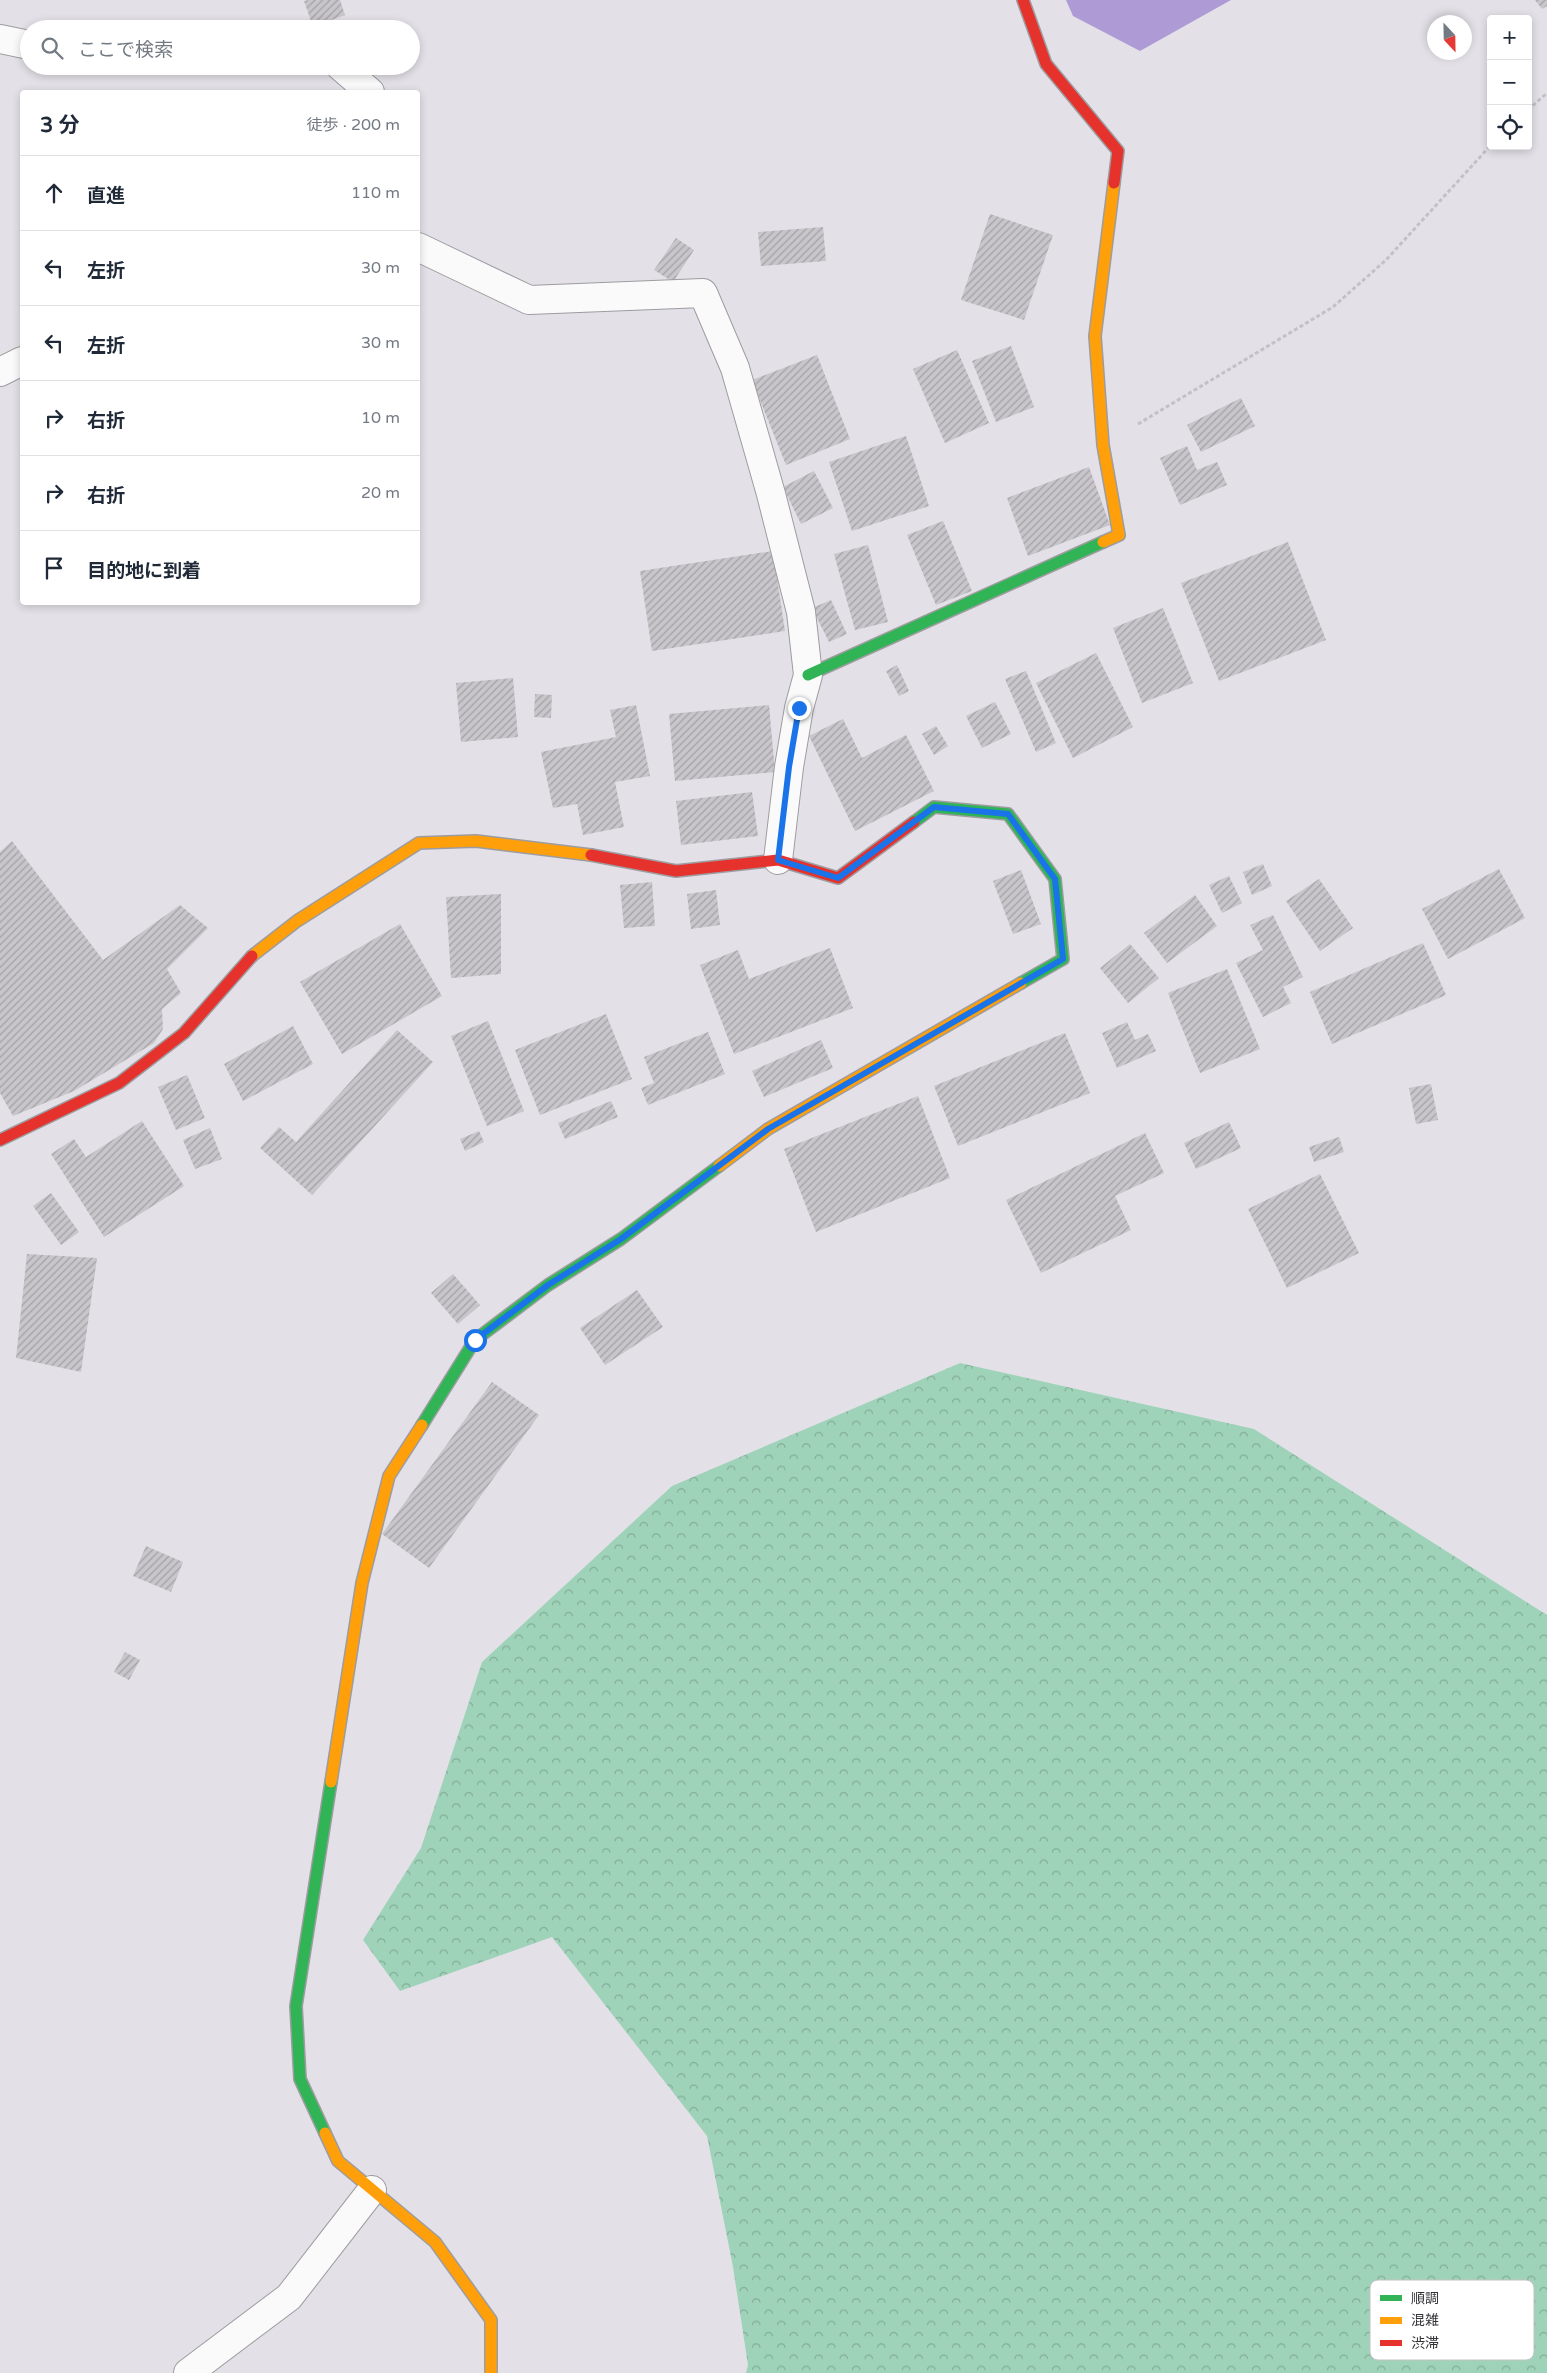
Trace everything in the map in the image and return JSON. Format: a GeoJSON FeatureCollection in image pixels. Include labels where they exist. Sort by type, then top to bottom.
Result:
{"type":"FeatureCollection","features":[{"type":"Feature","properties":{"kind":"street"},"geometry":{"type":"LineString","coordinates":[[808,675],[1119,535],[1103,445],[1095,336],[1118,151],[1046,64],[1022,0]]}},
{"type":"Feature","properties":{"kind":"street"},"geometry":{"type":"LineString","coordinates":[[0,39],[20,43]]}},
{"type":"Feature","properties":{"kind":"street"},"geometry":{"type":"LineString","coordinates":[[350,75],[368,90]]}},
{"type":"Feature","properties":{"kind":"street"},"geometry":{"type":"LineString","coordinates":[[420,248],[529,300],[703,292],[735,368],[771,494],[801,612],[808,675],[799,708],[789,767],[778,860]]}},
{"type":"Feature","properties":{"kind":"street"},"geometry":{"type":"LineString","coordinates":[[0,372],[20,362]]}},
{"type":"Feature","properties":{"kind":"street"},"geometry":{"type":"LineString","coordinates":[[0,1140],[119,1083],[184,1034],[247,960],[297,921],[419,843],[476,842],[583,853],[676,871],[778,860],[838,878],[934,807],[1008,814],[1055,879],[1063,959],[768,1129],[621,1239],[548,1285],[475,1340],[443,1394],[389,1476],[362,1583],[296,2006],[300,2079],[338,2161],[435,2242],[491,2320],[491,2373]]}},
{"type":"Feature","properties":{"kind":"street"},"geometry":{"type":"LineString","coordinates":[[188,2373],[289,2298],[372,2190]]}},
{"type":"Feature","properties":{"kind":"path"},"geometry":{"type":"LineString","coordinates":[[1532,106],[1547,93]]}},
{"type":"Feature","properties":{"kind":"path"},"geometry":{"type":"LineString","coordinates":[[1103,445],[1333,307],[1386,260],[1487,148]]}},
{"type":"Feature","properties":{"kind":"green space"},"geometry":{"type":"Polygon","coordinates":[[[960,1363],[1254,1429],[1547,1615],[1547,2373],[746,2373],[748,2365],[733,2267],[707,2136],[552,1937],[400,1991],[363,1940],[421,1848],[482,1662],[672,1486],[960,1363]]]}},
{"type":"Feature","properties":{"kind":"shaded area"},"geometry":{"type":"Polygon","coordinates":[[[1066,0],[1231,0],[1140,51],[1073,16],[1066,0]]]}},
{"type":"Feature","properties":{"kind":"building"},"geometry":{"type":"Polygon","coordinates":[[[340,0],[345,15],[332,20],[311,20],[304,1],[340,0]]]}},
{"type":"Feature","properties":{"kind":"building"},"geometry":{"type":"Polygon","coordinates":[[[1535,0],[1547,0],[1547,6],[1542,9],[1535,0]]]}},
{"type":"Feature","properties":{"kind":"building"},"geometry":{"type":"Polygon","coordinates":[[[990,214],[1053,235],[1024,320],[961,300],[990,214]]]}},
{"type":"Feature","properties":{"kind":"building"},"geometry":{"type":"Polygon","coordinates":[[[823,227],[826,261],[761,266],[758,232],[823,227]]]}},
{"type":"Feature","properties":{"kind":"building"},"geometry":{"type":"Polygon","coordinates":[[[676,238],[694,250],[673,282],[654,270],[676,238]]]}},
{"type":"Feature","properties":{"kind":"building"},"geometry":{"type":"Polygon","coordinates":[[[1011,346],[1034,407],[996,422],[972,361],[1011,346]]]}},
{"type":"Feature","properties":{"kind":"building"},"geometry":{"type":"Polygon","coordinates":[[[957,350],[989,423],[945,443],[913,369],[957,350]]]}},
{"type":"Feature","properties":{"kind":"building"},"geometry":{"type":"Polygon","coordinates":[[[817,355],[850,439],[786,465],[752,380],[817,355]]]}},
{"type":"Feature","properties":{"kind":"building"},"geometry":{"type":"Polygon","coordinates":[[[1241,398],[1255,426],[1201,452],[1187,425],[1241,398]]]}},
{"type":"Feature","properties":{"kind":"building"},"geometry":{"type":"Polygon","coordinates":[[[906,436],[929,506],[852,531],[829,462],[906,436]]]}},
{"type":"Feature","properties":{"kind":"building"},"geometry":{"type":"Polygon","coordinates":[[[1187,446],[1197,470],[1217,462],[1227,485],[1180,505],[1160,458],[1187,446]]]}},
{"type":"Feature","properties":{"kind":"building"},"geometry":{"type":"Polygon","coordinates":[[[1089,467],[1110,525],[1028,556],[1007,498],[1089,467]]]}},
{"type":"Feature","properties":{"kind":"building"},"geometry":{"type":"Polygon","coordinates":[[[814,471],[833,508],[801,524],[783,487],[814,471]]]}},
{"type":"Feature","properties":{"kind":"building"},"geometry":{"type":"Polygon","coordinates":[[[943,521],[972,591],[936,605],[907,535],[943,521]]]}},
{"type":"Feature","properties":{"kind":"building"},"geometry":{"type":"Polygon","coordinates":[[[1288,542],[1326,640],[1219,681],[1181,583],[1288,542]]]}},
{"type":"Feature","properties":{"kind":"building"},"geometry":{"type":"Polygon","coordinates":[[[868,545],[888,622],[855,630],[834,554],[868,545]]]}},
{"type":"Feature","properties":{"kind":"building"},"geometry":{"type":"Polygon","coordinates":[[[773,551],[785,631],[652,651],[640,571],[773,551]]]}},
{"type":"Feature","properties":{"kind":"building"},"geometry":{"type":"Polygon","coordinates":[[[831,600],[847,634],[829,642],[812,608],[831,600]]]}},
{"type":"Feature","properties":{"kind":"building"},"geometry":{"type":"Polygon","coordinates":[[[1163,608],[1193,683],[1142,703],[1113,628],[1163,608]]]}},
{"type":"Feature","properties":{"kind":"building"},"geometry":{"type":"Polygon","coordinates":[[[1096,653],[1133,727],[1073,758],[1036,683],[1096,653]]]}},
{"type":"Feature","properties":{"kind":"building"},"geometry":{"type":"Polygon","coordinates":[[[897,665],[909,691],[899,696],[886,671],[897,665]]]}},
{"type":"Feature","properties":{"kind":"building"},"geometry":{"type":"Polygon","coordinates":[[[1026,671],[1056,743],[1036,752],[1005,679],[1026,671]]]}},
{"type":"Feature","properties":{"kind":"building"},"geometry":{"type":"Polygon","coordinates":[[[513,678],[518,737],[461,742],[456,683],[513,678]]]}},
{"type":"Feature","properties":{"kind":"building"},"geometry":{"type":"Polygon","coordinates":[[[535,694],[552,695],[551,718],[534,717],[535,694]]]}},
{"type":"Feature","properties":{"kind":"building"},"geometry":{"type":"Polygon","coordinates":[[[995,702],[1011,734],[982,748],[966,716],[995,702]]]}},
{"type":"Feature","properties":{"kind":"building"},"geometry":{"type":"Polygon","coordinates":[[[636,705],[650,776],[615,782],[624,827],[583,835],[577,804],[553,808],[541,752],[616,737],[610,710],[636,705]]]}},
{"type":"Feature","properties":{"kind":"building"},"geometry":{"type":"Polygon","coordinates":[[[769,705],[775,772],[675,781],[669,714],[769,705]]]}},
{"type":"Feature","properties":{"kind":"building"},"geometry":{"type":"Polygon","coordinates":[[[843,719],[862,758],[906,735],[934,791],[855,831],[809,736],[843,719]]]}},
{"type":"Feature","properties":{"kind":"building"},"geometry":{"type":"Polygon","coordinates":[[[936,726],[948,746],[934,755],[922,734],[936,726]]]}},
{"type":"Feature","properties":{"kind":"building"},"geometry":{"type":"Polygon","coordinates":[[[752,792],[758,836],[681,845],[676,801],[752,792]]]}},
{"type":"Feature","properties":{"kind":"building"},"geometry":{"type":"Polygon","coordinates":[[[12,841],[103,960],[180,905],[208,928],[167,969],[181,993],[162,1009],[163,1029],[154,1043],[74,1091],[13,1116],[0,1093],[0,852],[12,841]]]}},
{"type":"Feature","properties":{"kind":"building"},"geometry":{"type":"Polygon","coordinates":[[[1263,864],[1272,886],[1252,895],[1243,872],[1263,864]]]}},
{"type":"Feature","properties":{"kind":"building"},"geometry":{"type":"Polygon","coordinates":[[[1499,869],[1525,918],[1448,959],[1422,909],[1499,869]]]}},
{"type":"Feature","properties":{"kind":"building"},"geometry":{"type":"Polygon","coordinates":[[[1021,870],[1041,924],[1013,934],[993,881],[1021,870]]]}},
{"type":"Feature","properties":{"kind":"building"},"geometry":{"type":"Polygon","coordinates":[[[1229,876],[1242,903],[1222,913],[1209,885],[1229,876]]]}},
{"type":"Feature","properties":{"kind":"building"},"geometry":{"type":"Polygon","coordinates":[[[1319,879],[1353,928],[1320,951],[1286,901],[1319,879]]]}},
{"type":"Feature","properties":{"kind":"building"},"geometry":{"type":"Polygon","coordinates":[[[652,882],[655,926],[624,928],[620,885],[652,882]]]}},
{"type":"Feature","properties":{"kind":"building"},"geometry":{"type":"Polygon","coordinates":[[[716,890],[720,925],[691,929],[687,894],[716,890]]]}},
{"type":"Feature","properties":{"kind":"building"},"geometry":{"type":"Polygon","coordinates":[[[501,894],[501,974],[451,978],[446,897],[501,894]]]}},
{"type":"Feature","properties":{"kind":"building"},"geometry":{"type":"Polygon","coordinates":[[[1195,895],[1217,926],[1167,963],[1144,933],[1195,895]]]}},
{"type":"Feature","properties":{"kind":"building"},"geometry":{"type":"Polygon","coordinates":[[[1273,915],[1303,977],[1283,987],[1291,1003],[1263,1017],[1236,963],[1263,950],[1250,925],[1273,915]]]}},
{"type":"Feature","properties":{"kind":"building"},"geometry":{"type":"Polygon","coordinates":[[[400,924],[442,996],[342,1054],[300,982],[400,924]]]}},
{"type":"Feature","properties":{"kind":"building"},"geometry":{"type":"Polygon","coordinates":[[[1423,943],[1446,995],[1332,1044],[1310,992],[1423,943]]]}},
{"type":"Feature","properties":{"kind":"building"},"geometry":{"type":"Polygon","coordinates":[[[1130,944],[1159,978],[1128,1003],[1100,968],[1130,944]]]}},
{"type":"Feature","properties":{"kind":"building"},"geometry":{"type":"Polygon","coordinates":[[[830,948],[853,1008],[734,1054],[700,965],[738,950],[749,979],[830,948]]]}},
{"type":"Feature","properties":{"kind":"building"},"geometry":{"type":"Polygon","coordinates":[[[1227,969],[1260,1049],[1200,1073],[1168,993],[1227,969]]]}},
{"type":"Feature","properties":{"kind":"building"},"geometry":{"type":"Polygon","coordinates":[[[606,1014],[632,1079],[540,1115],[515,1050],[606,1014]]]}},
{"type":"Feature","properties":{"kind":"building"},"geometry":{"type":"Polygon","coordinates":[[[488,1021],[524,1111],[487,1126],[451,1036],[488,1021]]]}},
{"type":"Feature","properties":{"kind":"building"},"geometry":{"type":"Polygon","coordinates":[[[1127,1022],[1135,1040],[1148,1034],[1156,1051],[1117,1068],[1102,1033],[1127,1022]]]}},
{"type":"Feature","properties":{"kind":"building"},"geometry":{"type":"Polygon","coordinates":[[[293,1026],[313,1064],[243,1101],[224,1064],[293,1026]]]}},
{"type":"Feature","properties":{"kind":"building"},"geometry":{"type":"Polygon","coordinates":[[[397,1030],[433,1062],[312,1195],[260,1148],[279,1127],[296,1142],[397,1030]]]}},
{"type":"Feature","properties":{"kind":"building"},"geometry":{"type":"Polygon","coordinates":[[[708,1032],[725,1074],[648,1105],[641,1088],[654,1083],[644,1057],[708,1032]]]}},
{"type":"Feature","properties":{"kind":"building"},"geometry":{"type":"Polygon","coordinates":[[[1065,1033],[1090,1093],[958,1146],[934,1086],[1065,1033]]]}},
{"type":"Feature","properties":{"kind":"building"},"geometry":{"type":"Polygon","coordinates":[[[821,1040],[833,1068],[764,1097],[752,1071],[821,1040]]]}},
{"type":"Feature","properties":{"kind":"building"},"geometry":{"type":"Polygon","coordinates":[[[187,1075],[205,1118],[176,1130],[158,1087],[187,1075]]]}},
{"type":"Feature","properties":{"kind":"building"},"geometry":{"type":"Polygon","coordinates":[[[1431,1084],[1438,1120],[1416,1124],[1409,1088],[1431,1084]]]}},
{"type":"Feature","properties":{"kind":"building"},"geometry":{"type":"Polygon","coordinates":[[[918,1096],[950,1178],[816,1232],[784,1149],[918,1096]]]}},
{"type":"Feature","properties":{"kind":"building"},"geometry":{"type":"Polygon","coordinates":[[[611,1101],[618,1117],[565,1139],[558,1123],[611,1101]]]}},
{"type":"Feature","properties":{"kind":"building"},"geometry":{"type":"Polygon","coordinates":[[[142,1121],[184,1186],[104,1237],[51,1154],[74,1139],[86,1157],[142,1121]]]}},
{"type":"Feature","properties":{"kind":"building"},"geometry":{"type":"Polygon","coordinates":[[[1229,1122],[1241,1148],[1196,1169],[1184,1143],[1229,1122]]]}},
{"type":"Feature","properties":{"kind":"building"},"geometry":{"type":"Polygon","coordinates":[[[210,1128],[222,1159],[195,1169],[183,1140],[210,1128]]]}},
{"type":"Feature","properties":{"kind":"building"},"geometry":{"type":"Polygon","coordinates":[[[479,1131],[484,1142],[465,1151],[460,1139],[479,1131]]]}},
{"type":"Feature","properties":{"kind":"building"},"geometry":{"type":"Polygon","coordinates":[[[1145,1133],[1164,1173],[1115,1196],[1131,1230],[1041,1273],[1006,1200],[1145,1133]]]}},
{"type":"Feature","properties":{"kind":"building"},"geometry":{"type":"Polygon","coordinates":[[[1339,1137],[1344,1152],[1314,1162],[1309,1147],[1339,1137]]]}},
{"type":"Feature","properties":{"kind":"building"},"geometry":{"type":"Polygon","coordinates":[[[1320,1174],[1359,1253],[1287,1288],[1248,1209],[1320,1174]]]}},
{"type":"Feature","properties":{"kind":"building"},"geometry":{"type":"Polygon","coordinates":[[[51,1193],[79,1232],[61,1245],[33,1206],[51,1193]]]}},
{"type":"Feature","properties":{"kind":"building"},"geometry":{"type":"Polygon","coordinates":[[[27,1254],[97,1258],[81,1372],[16,1358],[27,1254]]]}},
{"type":"Feature","properties":{"kind":"building"},"geometry":{"type":"Polygon","coordinates":[[[453,1274],[480,1305],[458,1324],[431,1293],[453,1274]]]}},
{"type":"Feature","properties":{"kind":"building"},"geometry":{"type":"Polygon","coordinates":[[[637,1290],[663,1327],[605,1365],[580,1328],[637,1290]]]}},
{"type":"Feature","properties":{"kind":"building"},"geometry":{"type":"Polygon","coordinates":[[[492,1382],[539,1415],[429,1568],[382,1534],[492,1382]]]}},
{"type":"Feature","properties":{"kind":"building"},"geometry":{"type":"Polygon","coordinates":[[[146,1546],[183,1562],[171,1592],[133,1576],[146,1546]]]}},
{"type":"Feature","properties":{"kind":"building"},"geometry":{"type":"Polygon","coordinates":[[[125,1652],[140,1660],[129,1680],[114,1672],[125,1652]]]}},
{"type":"Feature","properties":{"kind":"traffic: fast"},"geometry":{"type":"LineString","coordinates":[[808,675],[1103,542]]}},
{"type":"Feature","properties":{"kind":"traffic: fast"},"geometry":{"type":"LineString","coordinates":[[914,822],[934,807],[1008,814],[1055,879],[1063,959],[1021,983]]}},
{"type":"Feature","properties":{"kind":"traffic: fast"},"geometry":{"type":"LineString","coordinates":[[422,1425],[475,1340],[548,1285],[621,1239],[719,1166]]}},
{"type":"Feature","properties":{"kind":"traffic: fast"},"geometry":{"type":"LineString","coordinates":[[325,2133],[300,2079],[296,2006],[331,1782]]}},
{"type":"Feature","properties":{"kind":"traffic: slow"},"geometry":{"type":"LineString","coordinates":[[1103,542],[1119,535],[1103,445],[1095,336],[1114,183]]}},
{"type":"Feature","properties":{"kind":"traffic: slow"},"geometry":{"type":"LineString","coordinates":[[252,956],[297,921],[419,843],[476,841],[591,855]]}},
{"type":"Feature","properties":{"kind":"traffic: slow"},"geometry":{"type":"LineString","coordinates":[[719,1166],[768,1129],[1021,983]]}},
{"type":"Feature","properties":{"kind":"traffic: slow"},"geometry":{"type":"LineString","coordinates":[[331,1782],[362,1583],[389,1476],[422,1425]]}},
{"type":"Feature","properties":{"kind":"traffic: slow"},"geometry":{"type":"LineString","coordinates":[[325,2133],[338,2161],[435,2242],[491,2320],[491,2373]]}},
{"type":"Feature","properties":{"kind":"traffic: jam"},"geometry":{"type":"LineString","coordinates":[[1023,0],[1046,64],[1118,151],[1114,183]]}},
{"type":"Feature","properties":{"kind":"traffic: jam"},"geometry":{"type":"LineString","coordinates":[[591,855],[676,871],[778,860],[838,878],[914,822]]}},
{"type":"Feature","properties":{"kind":"traffic: jam"},"geometry":{"type":"LineString","coordinates":[[0,1140],[119,1083],[184,1033],[252,956]]}},
{"type":"Feature","properties":{"kind":"route"},"geometry":{"type":"LineString","coordinates":[[475,1340],[548,1285],[621,1239],[768,1129],[1063,959],[1055,879],[1008,814],[934,807],[838,878],[778,860],[789,767],[799,708]]}}]}
